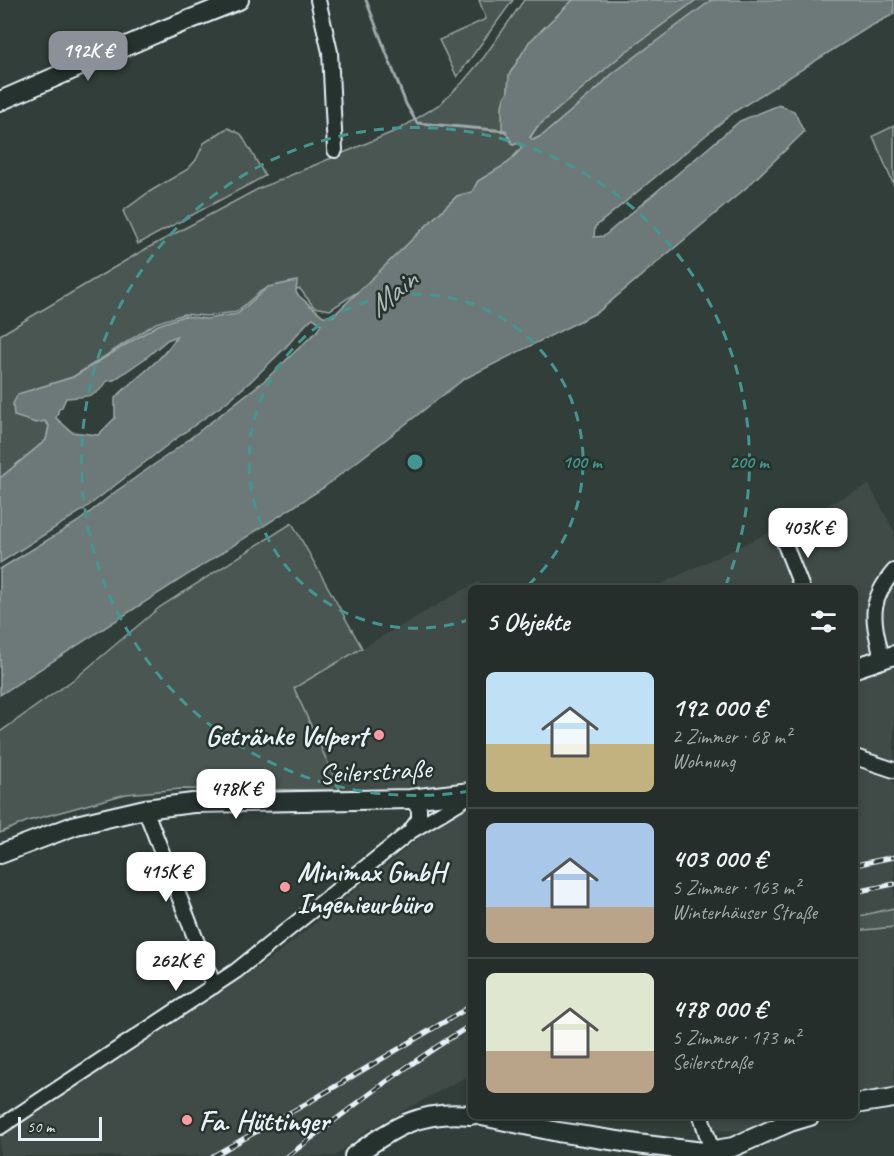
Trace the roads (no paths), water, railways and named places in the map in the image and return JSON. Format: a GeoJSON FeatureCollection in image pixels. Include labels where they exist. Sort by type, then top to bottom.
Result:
{"type":"FeatureCollection","features":[{"type":"Feature","properties":{"kind":"main road"},"geometry":{"type":"LineString","coordinates":[[0,100],[238,0]]}},
{"type":"Feature","properties":{"kind":"main road"},"geometry":{"type":"LineString","coordinates":[[858,667],[888,657]]}},
{"type":"Feature","properties":{"kind":"main road","name":"Seilerstraße"},"geometry":{"type":"LineString","coordinates":[[0,854],[76,825],[145,808],[193,803],[410,799],[468,794]]}},
{"type":"Feature","properties":{"kind":"main road"},"geometry":{"type":"LineString","coordinates":[[858,1104],[894,1098]]}},
{"type":"Feature","properties":{"kind":"main road"},"geometry":{"type":"LineString","coordinates":[[354,1156],[395,1129],[416,1119],[450,1113],[468,1115]]}},
{"type":"Feature","properties":{"kind":"main road"},"geometry":{"type":"LineString","coordinates":[[496,1119],[558,1132],[709,1154],[733,1147],[800,1119]]}},
{"type":"Feature","properties":{"kind":"street"},"geometry":{"type":"LineString","coordinates":[[318,0],[330,52],[335,150]]}},
{"type":"Feature","properties":{"kind":"street"},"geometry":{"type":"LineString","coordinates":[[784,542],[801,585]]}},
{"type":"Feature","properties":{"kind":"street"},"geometry":{"type":"LineString","coordinates":[[888,657],[874,617],[874,608],[880,589],[894,571]]}},
{"type":"Feature","properties":{"kind":"street"},"geometry":{"type":"LineString","coordinates":[[858,758],[894,770]]}},
{"type":"Feature","properties":{"kind":"street"},"geometry":{"type":"LineString","coordinates":[[0,1127],[257,956],[411,831],[468,796]]}},
{"type":"Feature","properties":{"kind":"street"},"geometry":{"type":"LineString","coordinates":[[410,799],[419,808],[418,819],[411,831]]}},
{"type":"Feature","properties":{"kind":"street"},"geometry":{"type":"LineString","coordinates":[[145,808],[214,986]]}},
{"type":"Feature","properties":{"kind":"street"},"geometry":{"type":"LineString","coordinates":[[702,1119],[709,1154]]}},
{"type":"Feature","properties":{"kind":"water","name":"Main"},"geometry":{"type":"Polygon","coordinates":[[[573,0],[696,0],[624,53],[537,127],[530,137],[533,140],[543,135],[612,74],[712,0],[894,0],[894,14],[869,27],[734,112],[595,227],[594,237],[604,236],[740,121],[779,105],[794,111],[804,132],[746,188],[598,312],[464,379],[323,488],[0,695],[0,569],[79,521],[115,492],[175,450],[265,380],[317,331],[321,324],[313,318],[249,383],[224,404],[83,510],[0,563],[0,478],[46,440],[49,426],[45,421],[36,423],[14,416],[13,404],[18,394],[73,377],[158,325],[184,316],[206,319],[237,314],[268,287],[297,281],[296,292],[300,297],[323,316],[333,316],[457,196],[472,192],[478,181],[508,163],[522,148],[518,143],[513,145],[502,129],[502,106],[508,91],[509,75],[529,42],[573,0]],[[177,336],[167,340],[114,380],[107,381],[94,394],[66,398],[56,418],[72,432],[98,435],[115,418],[115,398],[157,361],[177,336]]]}},
{"type":"Feature","properties":{"kind":"waterway"},"geometry":{"type":"LineString","coordinates":[[366,0],[406,104],[417,123],[506,131]]}},
{"type":"Feature","properties":{"kind":"railway"},"geometry":{"type":"LineString","coordinates":[[858,864],[894,857]]}},
{"type":"Feature","properties":{"kind":"railway"},"geometry":{"type":"LineString","coordinates":[[858,891],[894,884]]}},
{"type":"Feature","properties":{"kind":"railway"},"geometry":{"type":"LineString","coordinates":[[213,1156],[468,1008]]}},
{"type":"Feature","properties":{"kind":"railway"},"geometry":{"type":"LineString","coordinates":[[288,1156],[401,1071],[468,1027]]}},
{"type":"Feature","properties":{"kind":"place","name":"Getränke Volpert"},"geometry":{"type":"Point","coordinates":[379,735]}},
{"type":"Feature","properties":{"kind":"place","name":"Minimax GmbH Ingenieurbüro"},"geometry":{"type":"Point","coordinates":[285,887]}},
{"type":"Feature","properties":{"kind":"place","name":"Fa. Hüttinger"},"geometry":{"type":"Point","coordinates":[187,1120]}}]}
